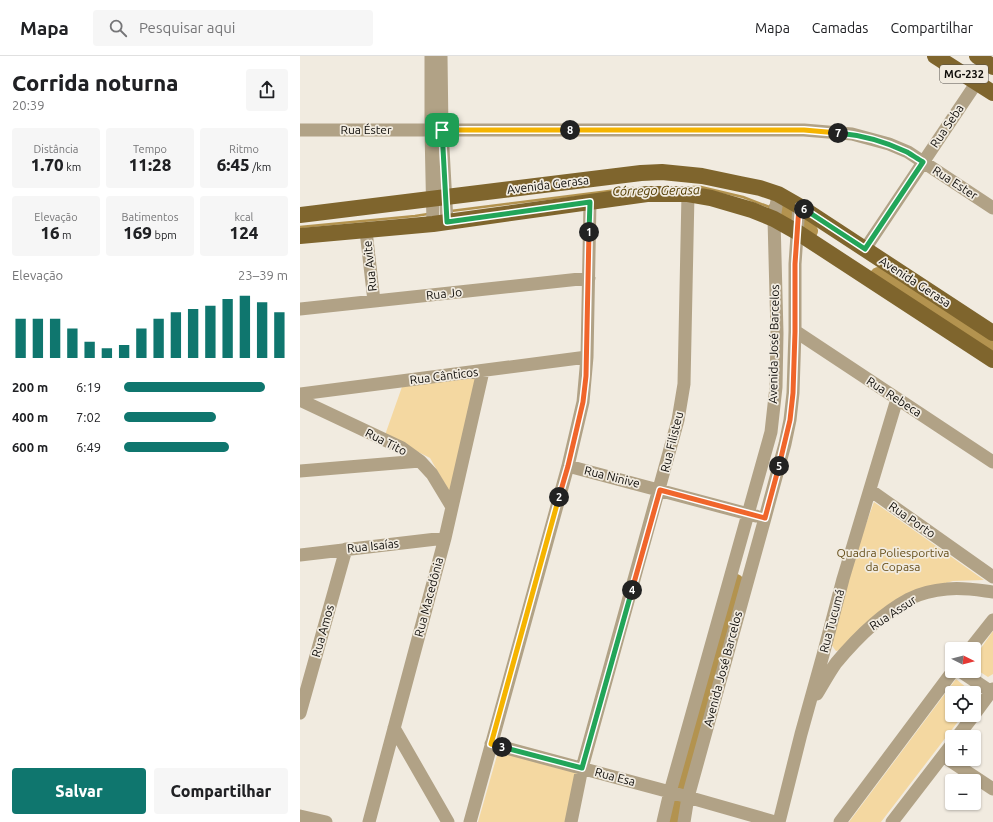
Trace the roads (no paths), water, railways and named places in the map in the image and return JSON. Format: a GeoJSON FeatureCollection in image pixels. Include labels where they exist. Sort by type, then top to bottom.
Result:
{"type":"FeatureCollection","features":[{"type":"Feature","properties":{"kind":"main road","name":"MG-232"},"geometry":{"type":"LineString","coordinates":[[935,56],[993,93]]}},
{"type":"Feature","properties":{"kind":"main road","name":"MG-232"},"geometry":{"type":"LineString","coordinates":[[977,56],[993,67]]}},
{"type":"Feature","properties":{"kind":"main road","name":"Avenida Gerasa"},"geometry":{"type":"LineString","coordinates":[[300,236],[366,231],[439,210],[609,177],[662,172],[702,176],[760,188],[776,210],[797,221],[865,249],[993,333]]}},
{"type":"Feature","properties":{"kind":"main road","name":"Avenida Gerasa"},"geometry":{"type":"LineString","coordinates":[[300,215],[439,210],[590,202],[647,194],[688,194],[711,198],[752,210],[776,210]]}},
{"type":"Feature","properties":{"kind":"main road"},"geometry":{"type":"LineString","coordinates":[[776,210],[797,221]]}},
{"type":"Feature","properties":{"kind":"main road","name":"Avenida Gerasa"},"geometry":{"type":"LineString","coordinates":[[797,221],[993,360]]}},
{"type":"Feature","properties":{"kind":"street"},"geometry":{"type":"LineString","coordinates":[[431,56],[437,130],[439,210]]}},
{"type":"Feature","properties":{"kind":"street"},"geometry":{"type":"LineString","coordinates":[[437,130],[441,56]]}},
{"type":"Feature","properties":{"kind":"street","name":"Rua Seba"},"geometry":{"type":"LineString","coordinates":[[865,249],[977,82]]}},
{"type":"Feature","properties":{"kind":"street","name":"Rua Éster"},"geometry":{"type":"LineString","coordinates":[[300,130],[437,130]]}},
{"type":"Feature","properties":{"kind":"street","name":"Rua Ester"},"geometry":{"type":"LineString","coordinates":[[437,130],[804,130],[852,134],[889,144],[908,152],[993,208]]}},
{"type":"Feature","properties":{"kind":"street","name":"Rua Filisteu"},"geometry":{"type":"LineString","coordinates":[[571,822],[582,768],[660,490],[678,420],[684,384],[688,194]]}},
{"type":"Feature","properties":{"kind":"street"},"geometry":{"type":"LineString","coordinates":[[470,822],[568,466],[583,402],[587,358],[590,202]]}},
{"type":"Feature","properties":{"kind":"street","name":"Avenida José Barcelos"},"geometry":{"type":"LineString","coordinates":[[684,822],[679,795],[757,516],[771,432],[776,387],[776,210]]}},
{"type":"Feature","properties":{"kind":"street","name":"Avenida José Barcelos"},"geometry":{"type":"LineString","coordinates":[[663,822],[679,795],[757,516],[785,444],[790,420],[793,393],[797,221]]}},
{"type":"Feature","properties":{"kind":"street","name":"Rua Avite"},"geometry":{"type":"LineString","coordinates":[[366,231],[374,301]]}},
{"type":"Feature","properties":{"kind":"street","name":"Rua Jo"},"geometry":{"type":"LineString","coordinates":[[300,309],[589,278]]}},
{"type":"Feature","properties":{"kind":"street","name":"Rua Rebeca"},"geometry":{"type":"LineString","coordinates":[[795,332],[993,462]]}},
{"type":"Feature","properties":{"kind":"street","name":"Rua Cânticos"},"geometry":{"type":"LineString","coordinates":[[300,394],[587,358]]}},
{"type":"Feature","properties":{"kind":"street","name":"Rua Macedônia"},"geometry":{"type":"LineString","coordinates":[[369,822],[445,538],[483,371]]}},
{"type":"Feature","properties":{"kind":"street","name":"Rua Tucumá"},"geometry":{"type":"LineString","coordinates":[[779,822],[800,734],[843,579],[897,399]]}},
{"type":"Feature","properties":{"kind":"street","name":"Rua Tito"},"geometry":{"type":"LineString","coordinates":[[300,400],[402,448],[420,460],[432,474],[452,507]]}},
{"type":"Feature","properties":{"kind":"street"},"geometry":{"type":"LineString","coordinates":[[300,471],[420,460]]}},
{"type":"Feature","properties":{"kind":"street","name":"Rua Ninive"},"geometry":{"type":"LineString","coordinates":[[568,466],[757,516]]}},
{"type":"Feature","properties":{"kind":"street","name":"Rua Porto"},"geometry":{"type":"LineString","coordinates":[[870,490],[993,577]]}},
{"type":"Feature","properties":{"kind":"street","name":"Rua Isaías"},"geometry":{"type":"LineString","coordinates":[[300,555],[445,538]]}},
{"type":"Feature","properties":{"kind":"street","name":"Rua Amos"},"geometry":{"type":"LineString","coordinates":[[300,713],[346,549]]}},
{"type":"Feature","properties":{"kind":"street","name":"Rua Assur"},"geometry":{"type":"LineString","coordinates":[[808,709],[836,664],[868,628],[882,616],[909,599],[924,593],[962,588],[993,592]]}},
{"type":"Feature","properties":{"kind":"street"},"geometry":{"type":"LineString","coordinates":[[976,642],[993,620]]}},
{"type":"Feature","properties":{"kind":"street"},"geometry":{"type":"LineString","coordinates":[[823,655],[836,664]]}},
{"type":"Feature","properties":{"kind":"street"},"geometry":{"type":"LineString","coordinates":[[840,822],[948,678]]}},
{"type":"Feature","properties":{"kind":"street"},"geometry":{"type":"LineString","coordinates":[[971,678],[992,691],[981,706]]}},
{"type":"Feature","properties":{"kind":"street"},"geometry":{"type":"LineString","coordinates":[[962,730],[969,722]]}},
{"type":"Feature","properties":{"kind":"street"},"geometry":{"type":"LineString","coordinates":[[394,728],[448,822]]}},
{"type":"Feature","properties":{"kind":"street","name":"Rua Esa"},"geometry":{"type":"LineString","coordinates":[[491,744],[775,822]]}},
{"type":"Feature","properties":{"kind":"street"},"geometry":{"type":"LineString","coordinates":[[895,821],[945,753]]}},
{"type":"Feature","properties":{"kind":"street"},"geometry":{"type":"LineString","coordinates":[[943,756],[993,789]]}},
{"type":"Feature","properties":{"kind":"street"},"geometry":{"type":"LineString","coordinates":[[300,816],[326,822]]}},
{"type":"Feature","properties":{"kind":"waterway","name":"Córrego Gerasa"},"geometry":{"type":"LineString","coordinates":[[693,187],[701,187],[743,197],[772,208]]}},
{"type":"Feature","properties":{"kind":"waterway","name":"Córrego Gerasa"},"geometry":{"type":"LineString","coordinates":[[451,211],[633,188]]}},
{"type":"Feature","properties":{"kind":"waterway","name":"Córrego Gerasa"},"geometry":{"type":"LineString","coordinates":[[776,209],[810,231]]}},
{"type":"Feature","properties":{"kind":"waterway","name":"Córrego Gerasa"},"geometry":{"type":"LineString","coordinates":[[300,227],[428,214]]}},
{"type":"Feature","properties":{"kind":"waterway","name":"Córrego Gerasa"},"geometry":{"type":"LineString","coordinates":[[878,275],[993,350]]}},
{"type":"Feature","properties":{"kind":"waterway"},"geometry":{"type":"LineString","coordinates":[[672,822],[690,748],[736,582]]}},
{"type":"Feature","properties":{"kind":"park label","name":"Quadra Poliesportiva da Copasa"},"geometry":{"type":"Point","coordinates":[893,560]}}]}
